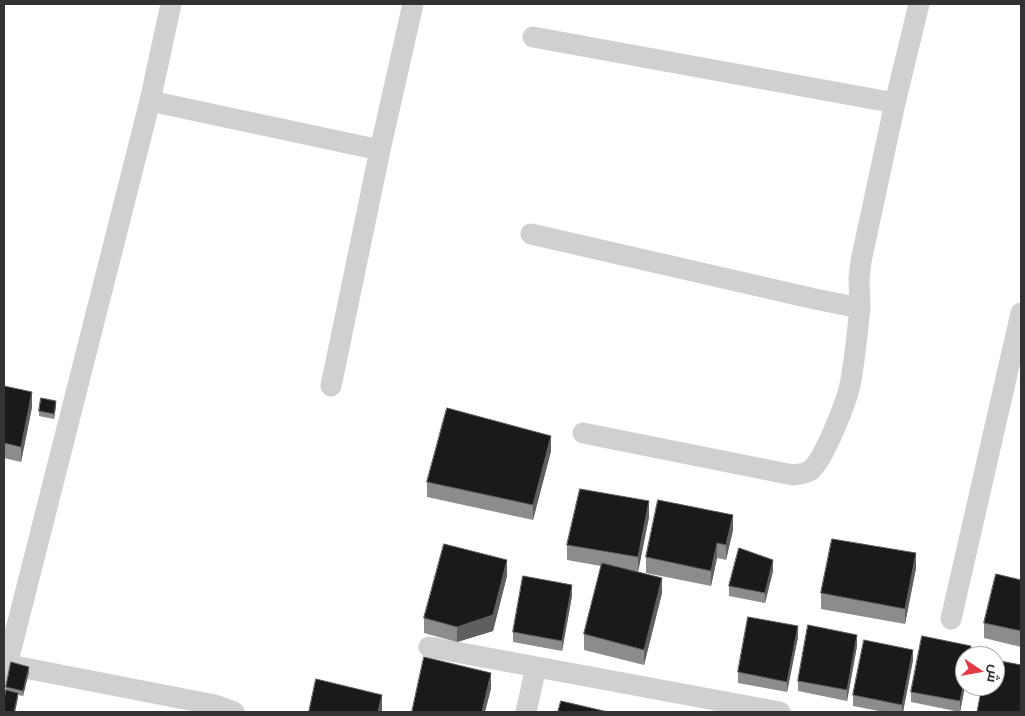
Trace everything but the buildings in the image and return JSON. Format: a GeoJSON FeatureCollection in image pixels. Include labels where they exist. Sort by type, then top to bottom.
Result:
{"type":"FeatureCollection","features":[{"type":"Feature","properties":{"kind":"street"},"geometry":{"type":"LineString","coordinates":[[171,4],[150,101],[5,671],[215,705],[234,712]]}},
{"type":"Feature","properties":{"kind":"street"},"geometry":{"type":"LineString","coordinates":[[331,386],[380,150],[413,4]]}},
{"type":"Feature","properties":{"kind":"street"},"geometry":{"type":"LineString","coordinates":[[583,433],[793,475],[802,474],[814,467],[825,450],[850,387],[860,308],[859,279],[861,261],[895,103],[919,4]]}},
{"type":"Feature","properties":{"kind":"street"},"geometry":{"type":"LineString","coordinates":[[533,37],[895,103]]}},
{"type":"Feature","properties":{"kind":"street"},"geometry":{"type":"LineString","coordinates":[[150,101],[380,150]]}},
{"type":"Feature","properties":{"kind":"street"},"geometry":{"type":"LineString","coordinates":[[531,234],[860,308]]}},
{"type":"Feature","properties":{"kind":"street"},"geometry":{"type":"LineString","coordinates":[[951,619],[1021,313]]}},
{"type":"Feature","properties":{"kind":"street"},"geometry":{"type":"LineString","coordinates":[[429,647],[780,712]]}},
{"type":"Feature","properties":{"kind":"street"},"geometry":{"type":"LineString","coordinates":[[526,712],[536,667]]}}]}
